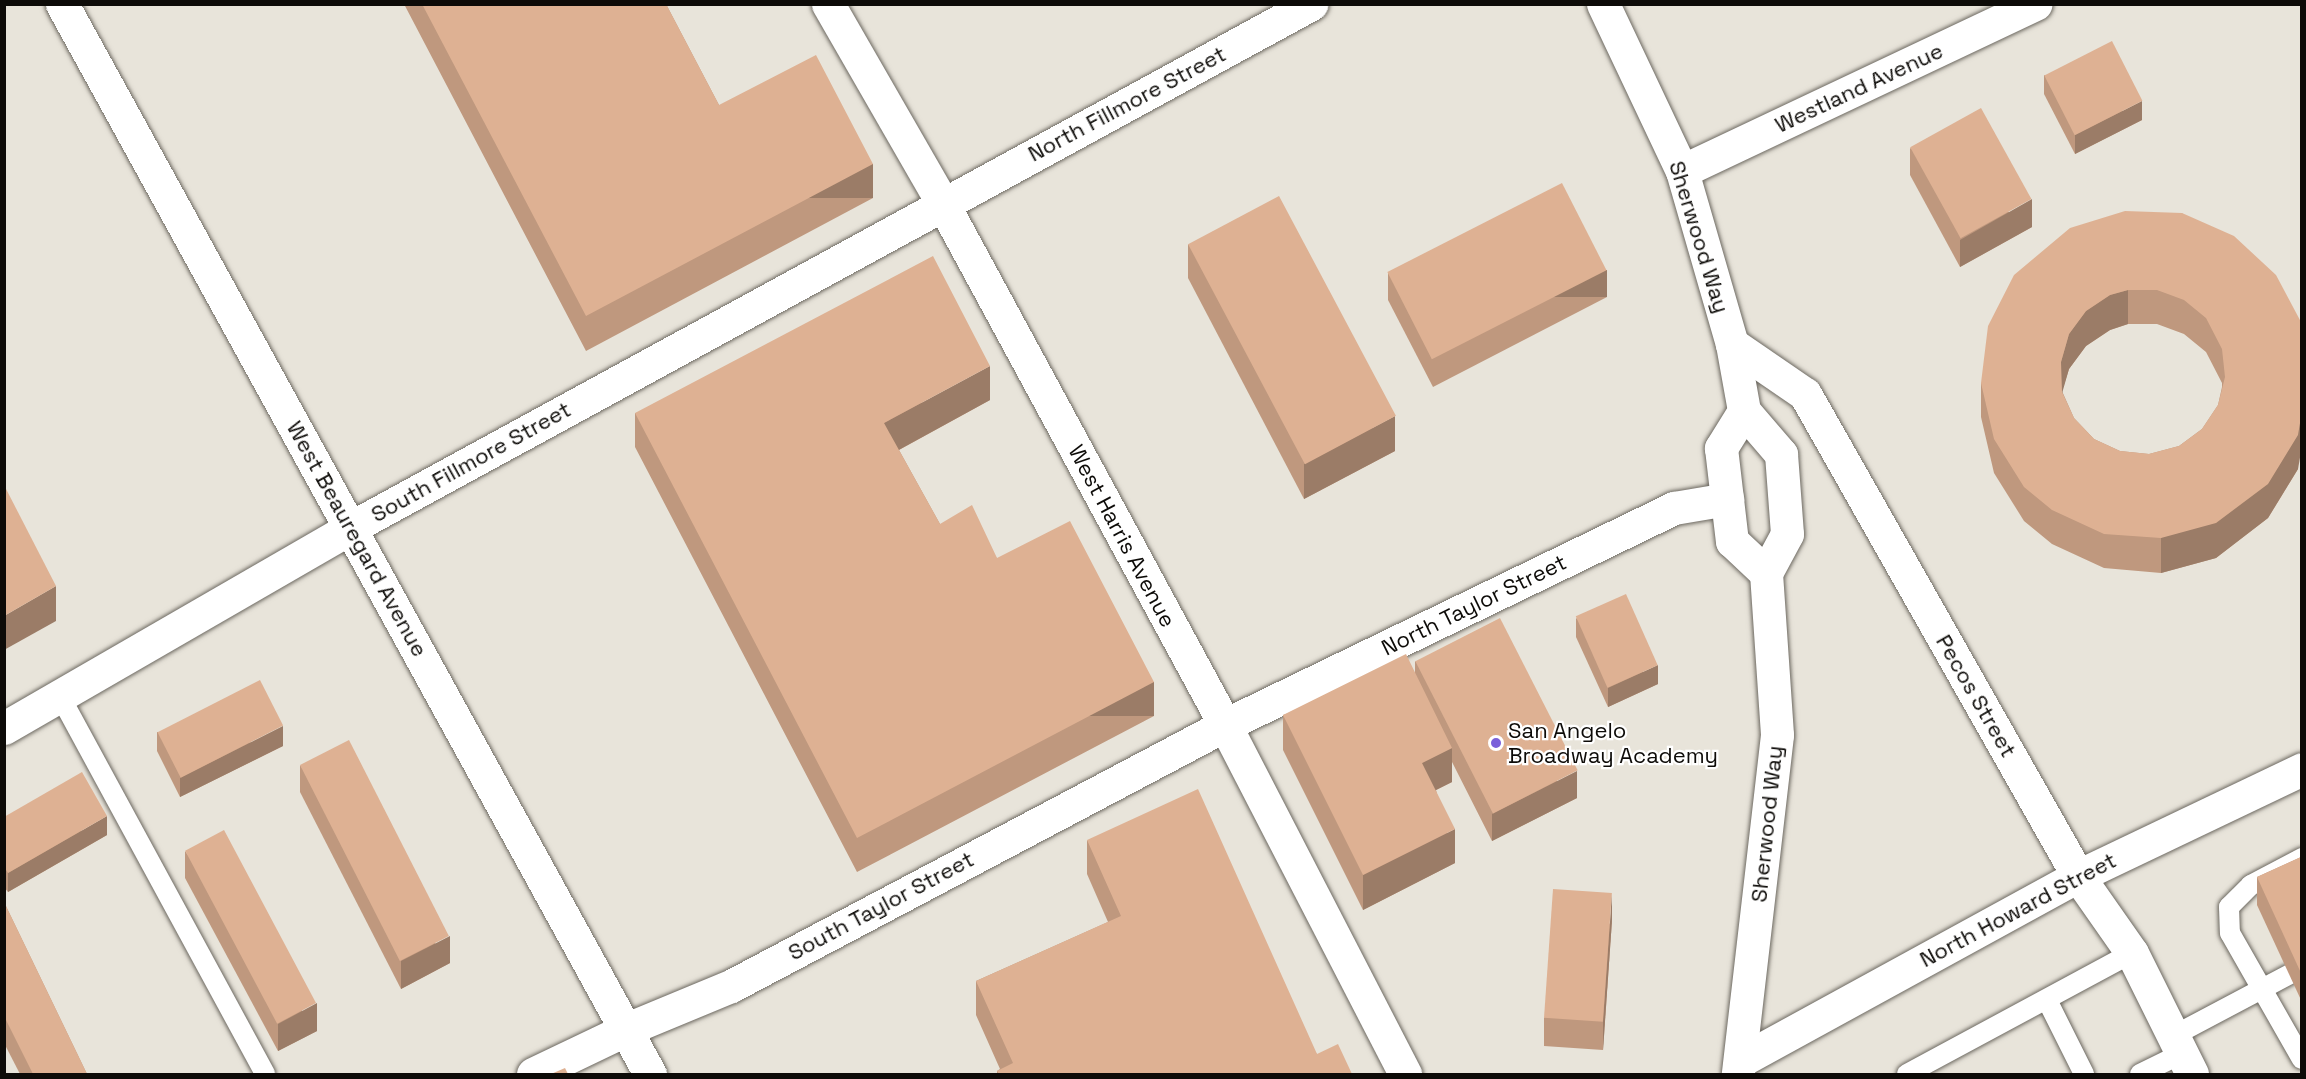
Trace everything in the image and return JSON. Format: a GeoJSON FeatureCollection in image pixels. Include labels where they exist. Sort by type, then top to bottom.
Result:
{"type":"FeatureCollection","features":[{"type":"Feature","properties":{"kind":"street","name":"West Beauregard Avenue"},"geometry":{"type":"LineString","coordinates":[[62,4],[650,1074]]}},
{"type":"Feature","properties":{"kind":"street","name":"West Harris Avenue"},"geometry":{"type":"LineString","coordinates":[[828,4],[943,204],[1225,725],[1405,1074]]}},
{"type":"Feature","properties":{"kind":"street","name":"North Fillmore Street"},"geometry":{"type":"LineString","coordinates":[[943,204],[1311,4]]}},
{"type":"Feature","properties":{"kind":"street","name":"Sherwood Way"},"geometry":{"type":"LineString","coordinates":[[1603,4],[1682,171],[1732,344],[1744,411],[1780,454],[1787,534],[1766,573],[1777,735],[1739,1068]]}},
{"type":"Feature","properties":{"kind":"street","name":"Westland Avenue"},"geometry":{"type":"LineString","coordinates":[[1682,171],[2035,4]]}},
{"type":"Feature","properties":{"kind":"street","name":"South Fillmore Street"},"geometry":{"type":"LineString","coordinates":[[4,728],[350,528],[943,204]]}},
{"type":"Feature","properties":{"kind":"street","name":"Pecos Street"},"geometry":{"type":"LineString","coordinates":[[1732,344],[1805,394],[2078,876],[2132,953],[2182,1055]]}},
{"type":"Feature","properties":{"kind":"street"},"geometry":{"type":"LineString","coordinates":[[1744,411],[1721,448],[1732,541],[1766,573]]}},
{"type":"Feature","properties":{"kind":"street","name":"North Taylor Street"},"geometry":{"type":"LineString","coordinates":[[1225,725],[1674,508],[1727,499]]}},
{"type":"Feature","properties":{"kind":"street","name":"South Taylor Street"},"geometry":{"type":"LineString","coordinates":[[533,1074],[627,1029],[731,986],[1225,725]]}},
{"type":"Feature","properties":{"kind":"street","name":"North Howard Street"},"geometry":{"type":"LineString","coordinates":[[1739,1068],[2078,876],[2301,769]]}},
{"type":"Feature","properties":{"kind":"lane"},"geometry":{"type":"LineString","coordinates":[[60,696],[265,1074]]}},
{"type":"Feature","properties":{"kind":"lane"},"geometry":{"type":"LineString","coordinates":[[2301,858],[2251,885],[2229,908],[2230,933],[2301,1059]]}},
{"type":"Feature","properties":{"kind":"lane"},"geometry":{"type":"LineString","coordinates":[[1907,1074],[2132,953]]}},
{"type":"Feature","properties":{"kind":"lane"},"geometry":{"type":"LineString","coordinates":[[2140,1074],[2182,1055],[2262,987],[2290,974]]}},
{"type":"Feature","properties":{"kind":"lane"},"geometry":{"type":"LineString","coordinates":[[2047,1000],[2084,1074]]}},
{"type":"Feature","properties":{"kind":"building"},"geometry":{"type":"Polygon","coordinates":[[[422,4],[666,4],[719,105],[816,55],[873,164],[586,316],[422,4]]]}},
{"type":"Feature","properties":{"kind":"building"},"geometry":{"type":"Polygon","coordinates":[[[2112,41],[2142,101],[2075,135],[2044,76],[2112,41]]]}},
{"type":"Feature","properties":{"kind":"building"},"geometry":{"type":"Polygon","coordinates":[[[1981,108],[2031,199],[1961,238],[1910,147],[1981,108]]]}},
{"type":"Feature","properties":{"kind":"building"},"geometry":{"type":"Polygon","coordinates":[[[1562,183],[1606,270],[1432,359],[1387,272],[1562,183]]]}},
{"type":"Feature","properties":{"kind":"building"},"geometry":{"type":"Polygon","coordinates":[[[1279,196],[1396,416],[1305,464],[1188,244],[1279,196]]]}},
{"type":"Feature","properties":{"kind":"building"},"geometry":{"type":"Polygon","coordinates":[[[2125,211],[2182,213],[2234,236],[2276,275],[2301,322],[2301,417],[2298,435],[2268,484],[2216,523],[2161,538],[2104,534],[2052,510],[2024,487],[1994,439],[1981,383],[1988,326],[2014,275],[2070,228],[2125,211]],[[2128,290],[2110,295],[2086,311],[2069,334],[2061,362],[2062,392],[2074,418],[2094,439],[2120,451],[2149,454],[2179,446],[2202,429],[2218,405],[2225,377],[2222,349],[2206,318],[2184,300],[2157,290],[2128,290]]]}},
{"type":"Feature","properties":{"kind":"building"},"geometry":{"type":"Polygon","coordinates":[[[933,256],[990,366],[884,423],[940,524],[972,505],[997,558],[1070,521],[1154,682],[857,838],[635,413],[933,256]]]}},
{"type":"Feature","properties":{"kind":"building"},"geometry":{"type":"Polygon","coordinates":[[[4,485],[56,586],[4,616],[4,485]]]}},
{"type":"Feature","properties":{"kind":"building"},"geometry":{"type":"Polygon","coordinates":[[[1626,594],[1658,665],[1607,688],[1576,616],[1626,594]]]}},
{"type":"Feature","properties":{"kind":"building","name":"San Angelo Broadway Academy"},"geometry":{"type":"Polygon","coordinates":[[[1500,618],[1578,770],[1493,813],[1415,661],[1500,618]]]}},
{"type":"Feature","properties":{"kind":"building"},"geometry":{"type":"Polygon","coordinates":[[[1406,654],[1452,748],[1422,763],[1455,829],[1363,875],[1283,715],[1406,654]]]}},
{"type":"Feature","properties":{"kind":"building"},"geometry":{"type":"Polygon","coordinates":[[[260,680],[283,725],[181,778],[158,732],[260,680]]]}},
{"type":"Feature","properties":{"kind":"building"},"geometry":{"type":"Polygon","coordinates":[[[349,740],[449,936],[400,961],[300,765],[349,740]]]}},
{"type":"Feature","properties":{"kind":"building"},"geometry":{"type":"Polygon","coordinates":[[[82,772],[107,816],[8,873],[4,867],[4,817],[82,772]]]}},
{"type":"Feature","properties":{"kind":"building"},"geometry":{"type":"Polygon","coordinates":[[[1198,789],[1317,1054],[1338,1044],[1352,1074],[999,1074],[997,1071],[1013,1063],[976,981],[1121,916],[1087,840],[1198,789]]]}},
{"type":"Feature","properties":{"kind":"building"},"geometry":{"type":"Polygon","coordinates":[[[224,830],[316,1003],[277,1024],[185,851],[224,830]]]}},
{"type":"Feature","properties":{"kind":"building"},"geometry":{"type":"Polygon","coordinates":[[[2301,857],[2301,973],[2257,877],[2301,857]]]}},
{"type":"Feature","properties":{"kind":"building"},"geometry":{"type":"Polygon","coordinates":[[[1553,889],[1612,893],[1603,1022],[1544,1018],[1553,889]]]}},
{"type":"Feature","properties":{"kind":"building"},"geometry":{"type":"Polygon","coordinates":[[[4,902],[87,1074],[33,1074],[4,1016],[4,902]]]}},
{"type":"Feature","properties":{"kind":"building"},"geometry":{"type":"Polygon","coordinates":[[[565,1068],[568,1074],[551,1074],[565,1068]]]}},
{"type":"Feature","properties":{"kind":"place","name":"San Angelo Broadway Academy"},"geometry":{"type":"Point","coordinates":[1496,743]}}]}
